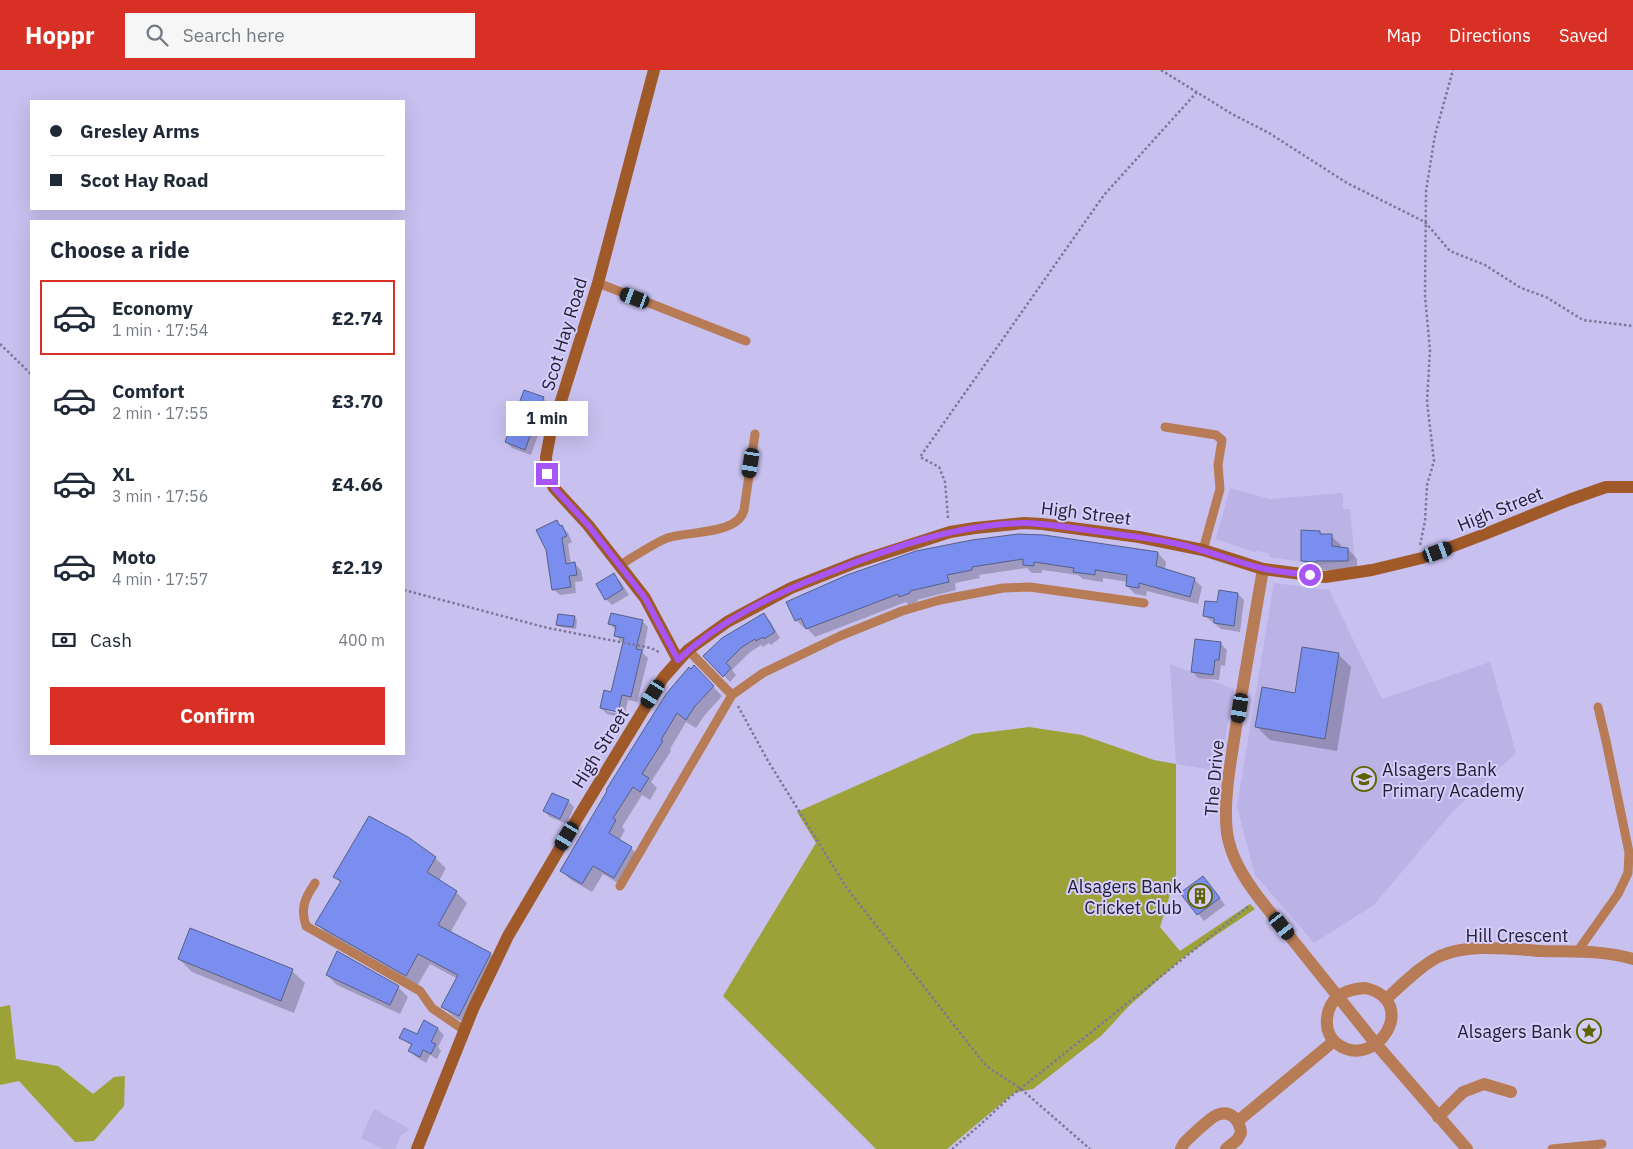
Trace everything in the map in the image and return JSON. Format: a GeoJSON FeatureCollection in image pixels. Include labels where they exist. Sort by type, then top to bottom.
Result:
{"type":"FeatureCollection","features":[{"type":"Feature","properties":{"kind":"main road","name":"Scot Hay Road"},"geometry":{"type":"LineString","coordinates":[[654,70],[598,284],[550,436],[546,457],[547,474],[554,488],[588,525],[645,598],[678,660]]}},
{"type":"Feature","properties":{"kind":"main road","name":"High Street"},"geometry":{"type":"LineString","coordinates":[[418,1146],[464,1030],[508,936],[572,827],[658,687],[678,660],[688,650],[727,622],[791,588],[857,562],[950,532],[1024,523],[1042,524],[1139,537],[1203,550],[1262,569],[1325,577],[1372,570],[1422,558],[1568,500],[1606,487],[1633,487]]}},
{"type":"Feature","properties":{"kind":"street","name":"The Drive"},"geometry":{"type":"LineString","coordinates":[[1262,569],[1229,772],[1226,817],[1232,851],[1243,876],[1259,898],[1376,1044],[1467,1149]]}},
{"type":"Feature","properties":{"kind":"street","name":"Hill Crescent"},"geometry":{"type":"LineString","coordinates":[[1386,999],[1426,965],[1441,956],[1463,950],[1486,948],[1600,952],[1633,959]]}},
{"type":"Feature","properties":{"kind":"street"},"geometry":{"type":"LineString","coordinates":[[1365,988],[1375,990],[1386,999],[1391,1009],[1392,1018],[1387,1032],[1376,1044],[1360,1051],[1352,1051],[1342,1048],[1334,1041],[1327,1026],[1327,1016],[1331,1005],[1339,996],[1349,990],[1365,988]]}},
{"type":"Feature","properties":{"kind":"street"},"geometry":{"type":"LineString","coordinates":[[1238,1121],[1334,1041]]}},
{"type":"Feature","properties":{"kind":"street"},"geometry":{"type":"LineString","coordinates":[[1438,1117],[1463,1092],[1484,1084],[1511,1092]]}},
{"type":"Feature","properties":{"kind":"street"},"geometry":{"type":"LineString","coordinates":[[1181,1149],[1184,1143],[1217,1115],[1226,1114],[1232,1115],[1238,1121],[1241,1133],[1237,1140],[1226,1149]]}},
{"type":"Feature","properties":{"kind":"lane"},"geometry":{"type":"LineString","coordinates":[[598,284],[746,341]]}},
{"type":"Feature","properties":{"kind":"lane"},"geometry":{"type":"LineString","coordinates":[[1165,428],[1216,435],[1222,440],[1218,465],[1220,489],[1203,550]]}},
{"type":"Feature","properties":{"kind":"lane"},"geometry":{"type":"LineString","coordinates":[[620,565],[670,538],[727,527],[738,521],[743,515],[744,510],[755,434]]}},
{"type":"Feature","properties":{"kind":"lane"},"geometry":{"type":"LineString","coordinates":[[620,886],[732,695],[763,673],[816,646],[902,611],[940,600],[1003,588],[1030,587],[1144,603]]}},
{"type":"Feature","properties":{"kind":"lane"},"geometry":{"type":"LineString","coordinates":[[688,650],[732,695]]}},
{"type":"Feature","properties":{"kind":"lane"},"geometry":{"type":"LineString","coordinates":[[1577,952],[1618,894],[1628,874],[1629,852],[1598,707]]}},
{"type":"Feature","properties":{"kind":"lane"},"geometry":{"type":"LineString","coordinates":[[315,883],[306,898],[302,915],[306,926],[420,991],[432,1008],[464,1030]]}},
{"type":"Feature","properties":{"kind":"lane"},"geometry":{"type":"LineString","coordinates":[[1552,1149],[1602,1144]]}},
{"type":"Feature","properties":{"kind":"path"},"geometry":{"type":"LineString","coordinates":[[1161,70],[1232,114],[1269,133],[1347,183],[1425,222],[1450,251],[1485,265],[1521,288],[1546,297],[1583,320],[1633,326]]}},
{"type":"Feature","properties":{"kind":"path"},"geometry":{"type":"LineString","coordinates":[[1422,558],[1420,548],[1427,485],[1434,460],[1427,402],[1430,350],[1425,296],[1426,191],[1435,135],[1453,70]]}},
{"type":"Feature","properties":{"kind":"path"},"geometry":{"type":"LineString","coordinates":[[950,532],[946,482],[938,467],[920,456],[1104,195],[1198,92]]}},
{"type":"Feature","properties":{"kind":"path"},"geometry":{"type":"LineString","coordinates":[[0,344],[30,373]]}},
{"type":"Feature","properties":{"kind":"path"},"geometry":{"type":"LineString","coordinates":[[405,590],[548,628],[650,648],[678,660]]}},
{"type":"Feature","properties":{"kind":"path"},"geometry":{"type":"LineString","coordinates":[[732,695],[768,761],[846,887],[986,1066],[1020,1088],[1090,1149]]}},
{"type":"Feature","properties":{"kind":"path"},"geometry":{"type":"LineString","coordinates":[[952,1149],[1020,1088],[1259,898]]}},
{"type":"Feature","properties":{"kind":"shaded area"},"geometry":{"type":"Polygon","coordinates":[[[1230,488],[1270,499],[1343,493],[1343,509],[1350,509],[1355,560],[1321,565],[1269,557],[1268,553],[1254,552],[1216,539],[1230,488]]]}},
{"type":"Feature","properties":{"kind":"shaded area","name":"Alsagers Bank Primary Academy"},"geometry":{"type":"Polygon","coordinates":[[[1274,583],[1329,590],[1382,699],[1490,662],[1516,753],[1453,811],[1374,905],[1314,943],[1255,875],[1237,806],[1274,583]]]}},
{"type":"Feature","properties":{"kind":"shaded area"},"geometry":{"type":"Polygon","coordinates":[[[1170,664],[1234,689],[1219,771],[1176,764],[1170,664]]]}},
{"type":"Feature","properties":{"kind":"shaded area"},"geometry":{"type":"Polygon","coordinates":[[[374,1109],[410,1129],[401,1135],[395,1149],[383,1149],[361,1138],[374,1109]]]}},
{"type":"Feature","properties":{"kind":"green space"},"geometry":{"type":"Polygon","coordinates":[[[1029,727],[1082,735],[1154,760],[1176,764],[1176,875],[1160,927],[1180,951],[1250,904],[1255,909],[1184,957],[1129,1006],[1102,1035],[1033,1089],[1014,1093],[947,1149],[876,1149],[723,996],[816,843],[797,812],[973,734],[1029,727]]]}},
{"type":"Feature","properties":{"kind":"green space"},"geometry":{"type":"Polygon","coordinates":[[[10,1005],[16,1059],[58,1066],[93,1094],[114,1077],[125,1076],[124,1106],[94,1141],[75,1142],[19,1081],[0,1085],[0,1007],[10,1005]]]}},
{"type":"Feature","properties":{"kind":"building"},"geometry":{"type":"Polygon","coordinates":[[[524,390],[544,397],[525,450],[505,442],[524,390]]]}},
{"type":"Feature","properties":{"kind":"building"},"geometry":{"type":"Polygon","coordinates":[[[557,520],[560,526],[562,525],[567,536],[562,538],[566,564],[575,562],[577,575],[569,576],[571,587],[552,590],[546,550],[536,530],[557,520]]]}},
{"type":"Feature","properties":{"kind":"building"},"geometry":{"type":"Polygon","coordinates":[[[1301,530],[1320,531],[1320,534],[1332,534],[1332,546],[1348,548],[1348,561],[1301,561],[1301,530]]]}},
{"type":"Feature","properties":{"kind":"building"},"geometry":{"type":"Polygon","coordinates":[[[1018,534],[1044,535],[1158,552],[1156,566],[1195,578],[1190,597],[1139,583],[1139,588],[1126,586],[1127,575],[1095,570],[1095,575],[1073,572],[1074,568],[1034,562],[1034,566],[1023,565],[1023,559],[972,567],[972,570],[947,575],[949,582],[910,591],[910,593],[899,597],[898,594],[806,629],[801,618],[795,621],[786,602],[847,575],[916,551],[972,540],[1018,534]]]}},
{"type":"Feature","properties":{"kind":"building"},"geometry":{"type":"Polygon","coordinates":[[[614,573],[623,589],[605,600],[596,584],[614,573]]]}},
{"type":"Feature","properties":{"kind":"building"},"geometry":{"type":"Polygon","coordinates":[[[1219,590],[1238,593],[1234,626],[1214,623],[1214,618],[1203,616],[1205,601],[1217,602],[1219,590]]]}},
{"type":"Feature","properties":{"kind":"building"},"geometry":{"type":"Polygon","coordinates":[[[611,613],[643,620],[636,649],[642,650],[631,697],[622,695],[618,712],[600,708],[604,690],[611,692],[624,638],[614,636],[616,626],[608,624],[611,613]]]}},
{"type":"Feature","properties":{"kind":"building"},"geometry":{"type":"Polygon","coordinates":[[[764,613],[775,632],[764,639],[763,637],[756,641],[755,639],[742,647],[726,663],[731,668],[723,677],[703,656],[722,638],[764,613]]]}},
{"type":"Feature","properties":{"kind":"building"},"geometry":{"type":"Polygon","coordinates":[[[558,614],[575,616],[573,627],[556,625],[558,614]]]}},
{"type":"Feature","properties":{"kind":"building"},"geometry":{"type":"Polygon","coordinates":[[[1195,639],[1221,642],[1219,660],[1215,660],[1213,675],[1191,672],[1195,639]]]}},
{"type":"Feature","properties":{"kind":"building"},"geometry":{"type":"Polygon","coordinates":[[[1302,647],[1339,653],[1325,739],[1255,727],[1262,687],[1295,693],[1302,647]]]}},
{"type":"Feature","properties":{"kind":"building"},"geometry":{"type":"Polygon","coordinates":[[[694,665],[714,686],[695,706],[686,720],[677,713],[661,740],[663,741],[642,774],[649,778],[640,792],[633,787],[613,818],[616,820],[609,833],[632,847],[614,878],[593,866],[582,884],[560,871],[606,790],[666,694],[689,667],[691,669],[694,665]]]}},
{"type":"Feature","properties":{"kind":"building"},"geometry":{"type":"Polygon","coordinates":[[[552,793],[569,800],[560,819],[543,811],[552,793]]]}},
{"type":"Feature","properties":{"kind":"building"},"geometry":{"type":"Polygon","coordinates":[[[369,816],[408,837],[436,857],[427,872],[457,891],[438,925],[491,953],[459,1016],[441,1007],[458,975],[418,954],[406,976],[315,924],[341,881],[333,877],[369,816]]]}},
{"type":"Feature","properties":{"kind":"building","name":"Alsagers Bank Cricket Club"},"geometry":{"type":"Polygon","coordinates":[[[1203,876],[1220,898],[1197,915],[1180,893],[1203,876]]]}},
{"type":"Feature","properties":{"kind":"building"},"geometry":{"type":"Polygon","coordinates":[[[190,928],[293,969],[281,1001],[178,959],[190,928]]]}},
{"type":"Feature","properties":{"kind":"building"},"geometry":{"type":"Polygon","coordinates":[[[337,951],[399,986],[390,1005],[326,975],[337,951]]]}},
{"type":"Feature","properties":{"kind":"building"},"geometry":{"type":"Polygon","coordinates":[[[424,1020],[438,1028],[431,1042],[436,1044],[431,1054],[423,1050],[420,1057],[408,1051],[412,1044],[399,1038],[404,1028],[417,1034],[424,1020]]]}},
{"type":"Feature","properties":{"kind":"place","name":"Alsagers Bank Primary Academy"},"geometry":{"type":"Point","coordinates":[1364,779]}},
{"type":"Feature","properties":{"kind":"place","name":"Alsagers Bank Cricket Club"},"geometry":{"type":"Point","coordinates":[1200,896]}},
{"type":"Feature","properties":{"kind":"place","name":"Alsagers Bank"},"geometry":{"type":"Point","coordinates":[1589,1031]}},
{"type":"Feature","properties":{"kind":"route"},"geometry":{"type":"LineString","coordinates":[[547,474],[554,488],[588,525],[645,598],[678,660],[688,650],[727,622],[791,588],[903,546],[950,532],[975,528],[1024,523],[1139,537],[1203,550],[1262,569],[1310,575]]}}]}
